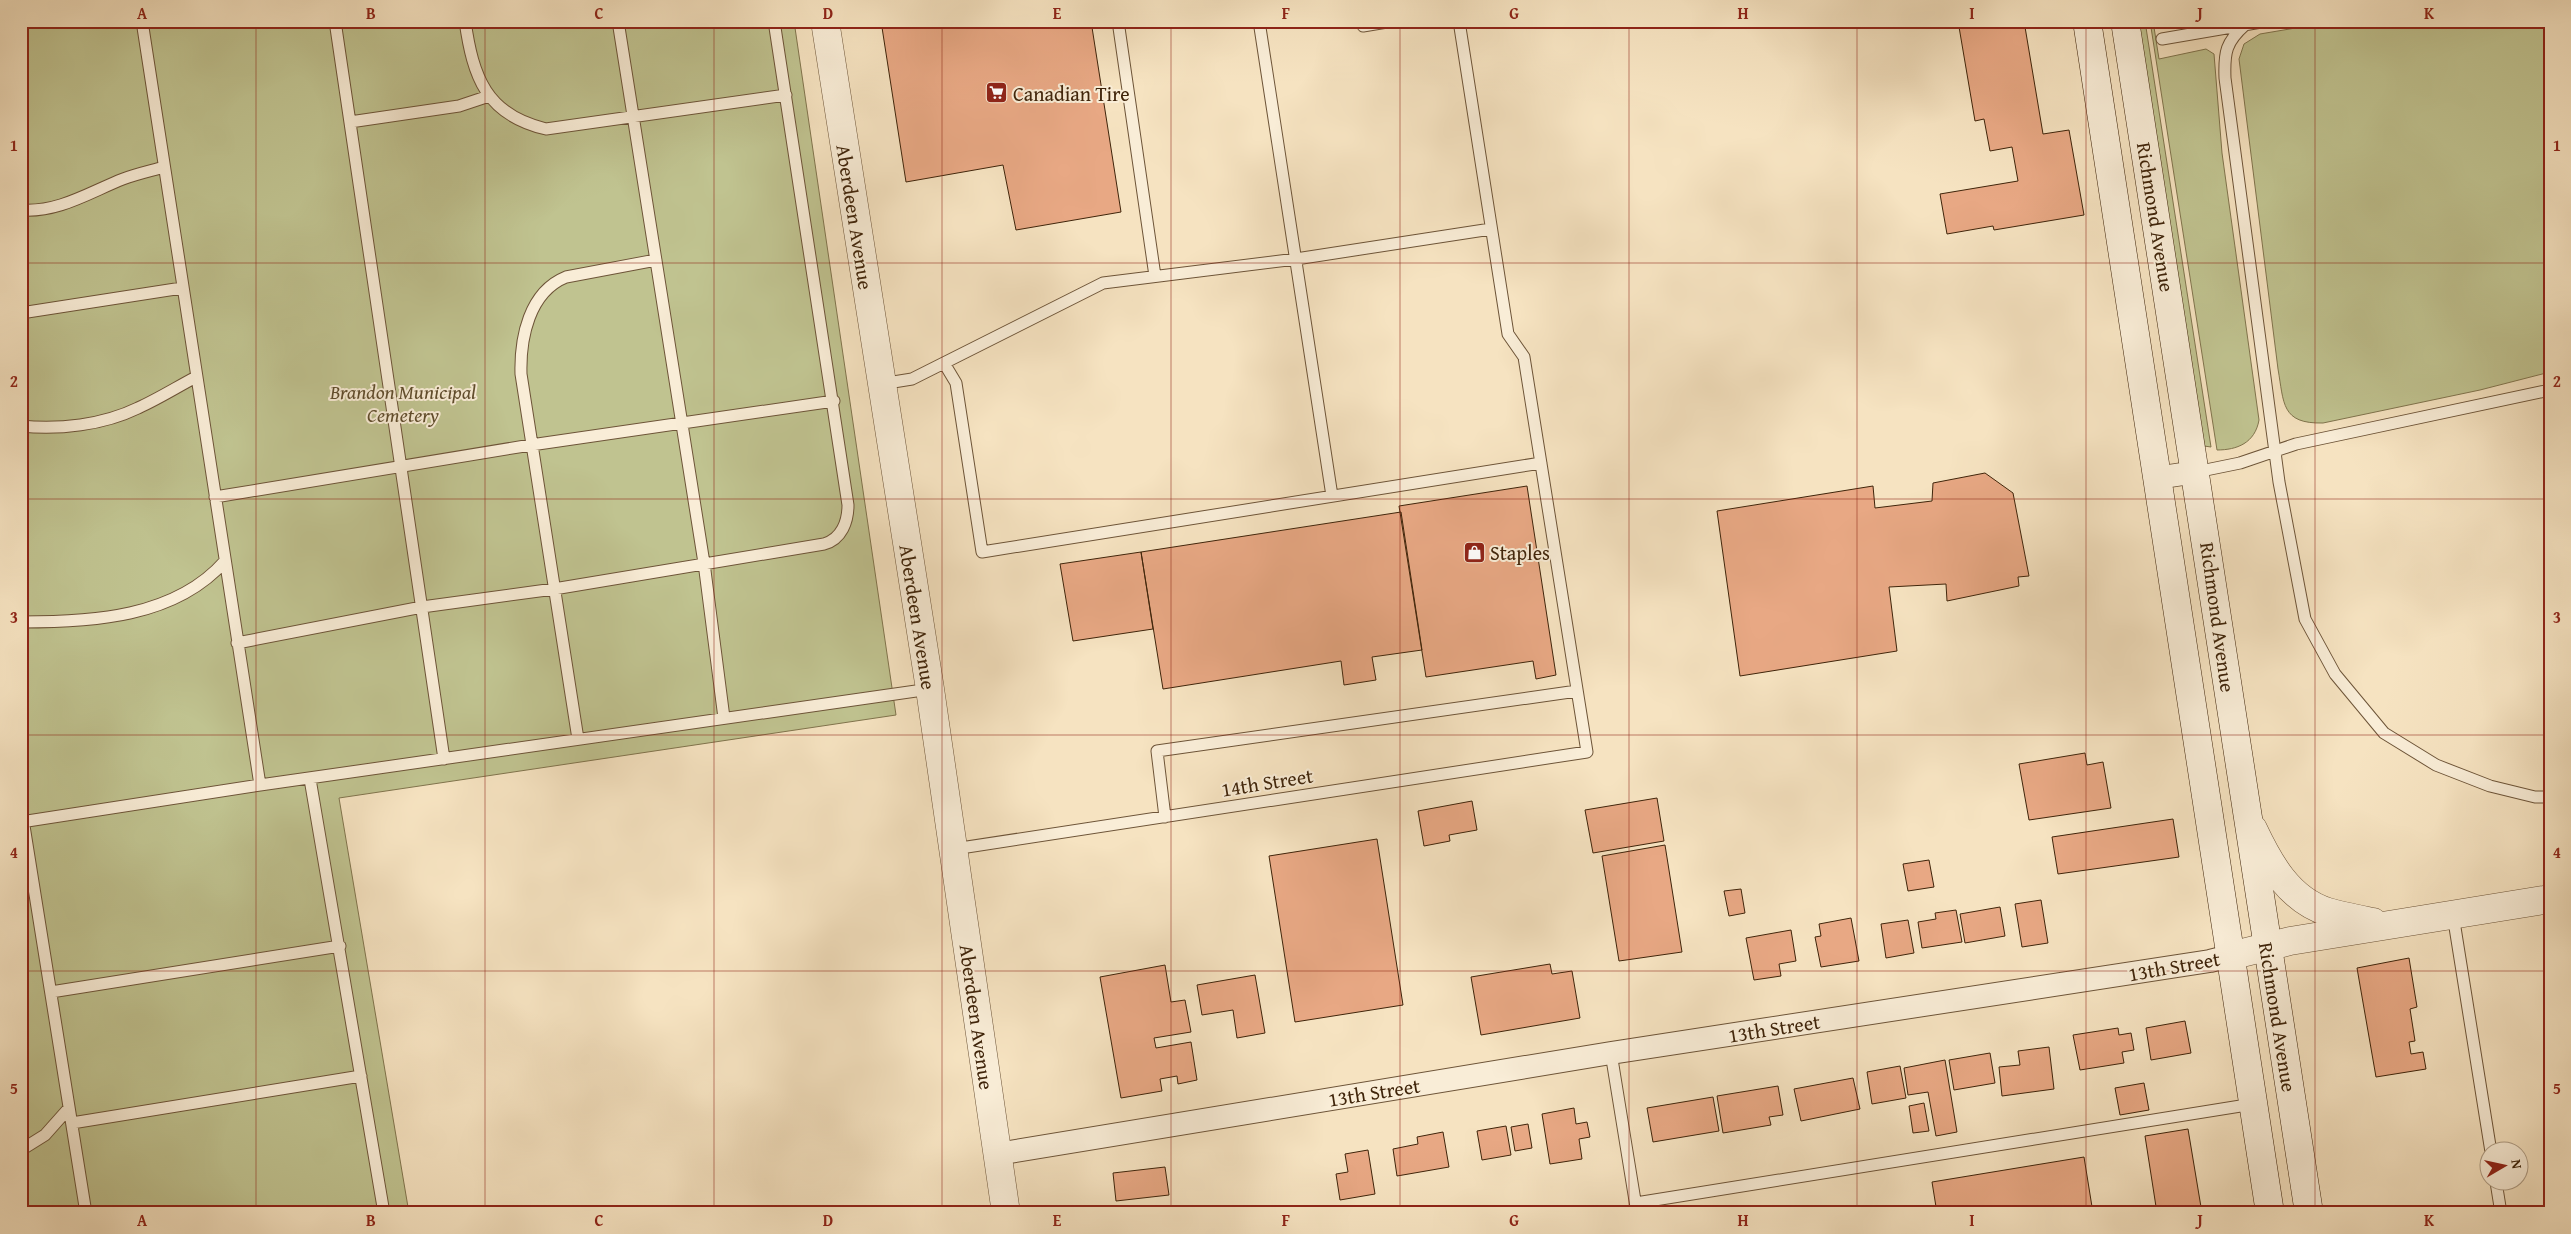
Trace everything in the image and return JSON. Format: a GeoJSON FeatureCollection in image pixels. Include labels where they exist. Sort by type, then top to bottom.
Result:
{"type":"FeatureCollection","features":[{"type":"Feature","properties":{"kind":"main road","name":"Aberdeen Avenue"},"geometry":{"type":"LineString","coordinates":[[825,21],[930,689],[1006,1213]]}},
{"type":"Feature","properties":{"kind":"main road","name":"Richmond Avenue"},"geometry":{"type":"LineString","coordinates":[[2087,21],[2270,1213]]}},
{"type":"Feature","properties":{"kind":"main road","name":"Richmond Avenue"},"geometry":{"type":"LineString","coordinates":[[2125,21],[2196,472],[2246,815],[2309,1213]]}},
{"type":"Feature","properties":{"kind":"main road"},"geometry":{"type":"LineString","coordinates":[[2246,815],[2270,866],[2298,897],[2326,912],[2386,925]]}},
{"type":"Feature","properties":{"kind":"main road","name":"13th Street"},"geometry":{"type":"LineString","coordinates":[[2230,956],[2267,946],[2550,899]]}},
{"type":"Feature","properties":{"kind":"street"},"geometry":{"type":"LineString","coordinates":[[2156,478],[2196,472]]}},
{"type":"Feature","properties":{"kind":"street","name":"13th Street"},"geometry":{"type":"LineString","coordinates":[[997,1154],[1611,1053],[2210,961],[2230,956]]}},
{"type":"Feature","properties":{"kind":"lane"},"geometry":{"type":"LineString","coordinates":[[142,21],[260,785]]}},
{"type":"Feature","properties":{"kind":"lane"},"geometry":{"type":"LineString","coordinates":[[335,21],[444,759]]}},
{"type":"Feature","properties":{"kind":"lane"},"geometry":{"type":"LineString","coordinates":[[465,21],[472,62],[482,87],[489,96],[519,120],[546,130],[786,95]]}},
{"type":"Feature","properties":{"kind":"lane"},"geometry":{"type":"LineString","coordinates":[[618,21],[704,563],[724,718]]}},
{"type":"Feature","properties":{"kind":"lane"},"geometry":{"type":"LineString","coordinates":[[238,643],[422,607],[554,589],[824,544],[836,538],[848,515],[848,505],[834,400],[774,21]]}},
{"type":"Feature","properties":{"kind":"lane"},"geometry":{"type":"LineString","coordinates":[[1118,21],[1155,276]]}},
{"type":"Feature","properties":{"kind":"lane"},"geometry":{"type":"LineString","coordinates":[[1259,21],[1332,496]]}},
{"type":"Feature","properties":{"kind":"lane"},"geometry":{"type":"LineString","coordinates":[[1362,26],[1393,21]]}},
{"type":"Feature","properties":{"kind":"lane"},"geometry":{"type":"LineString","coordinates":[[1165,816],[1157,751],[1577,691],[1524,357],[1508,334],[1459,21]]}},
{"type":"Feature","properties":{"kind":"lane"},"geometry":{"type":"LineString","coordinates":[[2162,39],[2267,21]]}},
{"type":"Feature","properties":{"kind":"lane"},"geometry":{"type":"LineString","coordinates":[[2245,25],[2232,37],[2224,56],[2225,70],[2275,450],[2305,619],[2335,674],[2384,732],[2436,766],[2490,786],[2536,797],[2550,797]]}},
{"type":"Feature","properties":{"kind":"lane"},"geometry":{"type":"LineString","coordinates":[[350,122],[464,105],[489,96]]}},
{"type":"Feature","properties":{"kind":"lane"},"geometry":{"type":"LineString","coordinates":[[21,210],[34,211],[58,206],[122,180],[164,167]]}},
{"type":"Feature","properties":{"kind":"lane"},"geometry":{"type":"LineString","coordinates":[[881,384],[912,379],[1103,283],[1296,259],[1491,229]]}},
{"type":"Feature","properties":{"kind":"lane"},"geometry":{"type":"LineString","coordinates":[[578,739],[532,445],[521,358],[529,322],[544,290],[554,282],[566,277],[656,260]]}},
{"type":"Feature","properties":{"kind":"lane"},"geometry":{"type":"LineString","coordinates":[[21,313],[182,288]]}},
{"type":"Feature","properties":{"kind":"lane"},"geometry":{"type":"LineString","coordinates":[[944,363],[956,383],[982,552],[1541,463]]}},
{"type":"Feature","properties":{"kind":"lane"},"geometry":{"type":"LineString","coordinates":[[21,426],[65,427],[104,420],[138,408],[196,377]]}},
{"type":"Feature","properties":{"kind":"lane"},"geometry":{"type":"LineString","coordinates":[[2196,472],[2240,463],[2275,450],[2550,390]]}},
{"type":"Feature","properties":{"kind":"lane"},"geometry":{"type":"LineString","coordinates":[[215,497],[532,445],[834,400]]}},
{"type":"Feature","properties":{"kind":"lane"},"geometry":{"type":"LineString","coordinates":[[21,622],[87,620],[143,610],[191,589],[217,570],[224,561]]}},
{"type":"Feature","properties":{"kind":"lane"},"geometry":{"type":"LineString","coordinates":[[22,822],[260,785],[930,689]]}},
{"type":"Feature","properties":{"kind":"lane","name":"14th Street"},"geometry":{"type":"LineString","coordinates":[[953,849],[1587,752],[1577,691]]}},
{"type":"Feature","properties":{"kind":"lane"},"geometry":{"type":"LineString","coordinates":[[310,779],[340,946],[384,1213]]}},
{"type":"Feature","properties":{"kind":"lane"},"geometry":{"type":"LineString","coordinates":[[21,807],[86,1213]]}},
{"type":"Feature","properties":{"kind":"lane"},"geometry":{"type":"LineString","coordinates":[[2453,915],[2490,1142]]}},
{"type":"Feature","properties":{"kind":"lane"},"geometry":{"type":"LineString","coordinates":[[51,992],[340,946]]}},
{"type":"Feature","properties":{"kind":"lane"},"geometry":{"type":"LineString","coordinates":[[1611,1053],[1637,1208],[2253,1104]]}},
{"type":"Feature","properties":{"kind":"lane"},"geometry":{"type":"LineString","coordinates":[[72,1123],[361,1076]]}},
{"type":"Feature","properties":{"kind":"lane"},"geometry":{"type":"LineString","coordinates":[[21,1150],[45,1135],[69,1108]]}},
{"type":"Feature","properties":{"kind":"lane"},"geometry":{"type":"LineString","coordinates":[[2498,1192],[2502,1213]]}},
{"type":"Feature","properties":{"kind":"green space","name":"Brandon Municipal Cemetery"},"geometry":{"type":"Polygon","coordinates":[[[21,21],[794,21],[896,715],[339,798],[409,1213],[21,1213],[21,21]]]}},
{"type":"Feature","properties":{"kind":"green space"},"geometry":{"type":"Polygon","coordinates":[[[2138,21],[2145,21],[2211,447],[2204,446],[2138,21]]]}},
{"type":"Feature","properties":{"kind":"green space"},"geometry":{"type":"Polygon","coordinates":[[[2150,21],[2153,21],[2159,59],[2206,49],[2214,54],[2222,153],[2259,420],[2254,434],[2249,440],[2231,449],[2217,450],[2150,21]]]}},
{"type":"Feature","properties":{"kind":"green space"},"geometry":{"type":"Polygon","coordinates":[[[2337,21],[2550,21],[2550,372],[2480,390],[2323,423],[2299,420],[2287,409],[2278,369],[2239,59],[2244,44],[2260,34],[2337,21]]]}},
{"type":"Feature","properties":{"kind":"building","name":"Canadian Tire"},"geometry":{"type":"Polygon","coordinates":[[[881,21],[1091,21],[1121,212],[1016,230],[1003,165],[906,182],[881,21]]]}},
{"type":"Feature","properties":{"kind":"building"},"geometry":{"type":"Polygon","coordinates":[[[1958,21],[2024,21],[2043,134],[2069,130],[2084,215],[1994,230],[1993,226],[1947,234],[1940,194],[2018,181],[2012,147],[1990,151],[1984,119],[1975,121],[1958,21]]]}},
{"type":"Feature","properties":{"kind":"building"},"geometry":{"type":"Polygon","coordinates":[[[1985,473],[2013,493],[2029,576],[2018,577],[2019,586],[1947,601],[1946,584],[1889,587],[1897,651],[1740,676],[1717,511],[1873,486],[1875,508],[1932,501],[1933,483],[1985,473]]]}},
{"type":"Feature","properties":{"kind":"building"},"geometry":{"type":"Polygon","coordinates":[[[1527,486],[1556,675],[1536,679],[1533,661],[1426,677],[1399,506],[1527,486]]]}},
{"type":"Feature","properties":{"kind":"building"},"geometry":{"type":"Polygon","coordinates":[[[1401,512],[1422,650],[1372,657],[1376,680],[1344,685],[1341,661],[1163,689],[1141,552],[1401,512]]]}},
{"type":"Feature","properties":{"kind":"building"},"geometry":{"type":"Polygon","coordinates":[[[1141,552],[1153,629],[1073,641],[1060,564],[1141,552]]]}},
{"type":"Feature","properties":{"kind":"building"},"geometry":{"type":"Polygon","coordinates":[[[2085,753],[2087,765],[2103,762],[2111,808],[2029,820],[2019,764],[2085,753]]]}},
{"type":"Feature","properties":{"kind":"building"},"geometry":{"type":"Polygon","coordinates":[[[1657,798],[1664,841],[1593,853],[1585,810],[1657,798]]]}},
{"type":"Feature","properties":{"kind":"building"},"geometry":{"type":"Polygon","coordinates":[[[1472,801],[1477,830],[1449,835],[1450,841],[1424,846],[1418,811],[1472,801]]]}},
{"type":"Feature","properties":{"kind":"building"},"geometry":{"type":"Polygon","coordinates":[[[2173,819],[2179,857],[2058,874],[2052,837],[2173,819]]]}},
{"type":"Feature","properties":{"kind":"building"},"geometry":{"type":"Polygon","coordinates":[[[1377,839],[1403,1005],[1295,1022],[1269,856],[1377,839]]]}},
{"type":"Feature","properties":{"kind":"building"},"geometry":{"type":"Polygon","coordinates":[[[1665,845],[1682,952],[1619,961],[1602,856],[1665,845]]]}},
{"type":"Feature","properties":{"kind":"building"},"geometry":{"type":"Polygon","coordinates":[[[1929,860],[1934,887],[1908,891],[1903,864],[1929,860]]]}},
{"type":"Feature","properties":{"kind":"building"},"geometry":{"type":"Polygon","coordinates":[[[1741,889],[1745,913],[1729,916],[1724,891],[1741,889]]]}},
{"type":"Feature","properties":{"kind":"building"},"geometry":{"type":"Polygon","coordinates":[[[2041,900],[2048,943],[2022,947],[2015,904],[2041,900]]]}},
{"type":"Feature","properties":{"kind":"building"},"geometry":{"type":"Polygon","coordinates":[[[2000,907],[2005,936],[1965,943],[1960,914],[2000,907]]]}},
{"type":"Feature","properties":{"kind":"building"},"geometry":{"type":"Polygon","coordinates":[[[1956,910],[1962,942],[1922,948],[1918,922],[1936,919],[1935,913],[1956,910]]]}},
{"type":"Feature","properties":{"kind":"building"},"geometry":{"type":"Polygon","coordinates":[[[1851,918],[1859,961],[1821,967],[1815,937],[1821,936],[1819,924],[1851,918]]]}},
{"type":"Feature","properties":{"kind":"building"},"geometry":{"type":"Polygon","coordinates":[[[1908,920],[1914,953],[1886,958],[1881,924],[1908,920]]]}},
{"type":"Feature","properties":{"kind":"building"},"geometry":{"type":"Polygon","coordinates":[[[1791,930],[1796,961],[1779,964],[1781,976],[1754,980],[1746,938],[1791,930]]]}},
{"type":"Feature","properties":{"kind":"building"},"geometry":{"type":"Polygon","coordinates":[[[2409,958],[2417,1007],[2410,1009],[2415,1041],[2409,1042],[2411,1054],[2423,1052],[2426,1069],[2376,1077],[2357,968],[2409,958]]]}},
{"type":"Feature","properties":{"kind":"building"},"geometry":{"type":"Polygon","coordinates":[[[1550,964],[1552,974],[1572,971],[1580,1018],[1481,1035],[1471,977],[1550,964]]]}},
{"type":"Feature","properties":{"kind":"building"},"geometry":{"type":"Polygon","coordinates":[[[1165,965],[1171,1002],[1185,1000],[1191,1032],[1154,1038],[1156,1048],[1191,1042],[1197,1080],[1178,1084],[1177,1076],[1160,1079],[1162,1091],[1121,1098],[1100,977],[1165,965]]]}},
{"type":"Feature","properties":{"kind":"building"},"geometry":{"type":"Polygon","coordinates":[[[1255,975],[1265,1033],[1237,1038],[1233,1010],[1202,1015],[1197,985],[1255,975]]]}},
{"type":"Feature","properties":{"kind":"building"},"geometry":{"type":"Polygon","coordinates":[[[2185,1021],[2191,1053],[2151,1060],[2146,1028],[2185,1021]]]}},
{"type":"Feature","properties":{"kind":"building"},"geometry":{"type":"Polygon","coordinates":[[[2118,1028],[2119,1035],[2131,1033],[2134,1050],[2122,1052],[2124,1063],[2080,1070],[2073,1035],[2118,1028]]]}},
{"type":"Feature","properties":{"kind":"building"},"geometry":{"type":"Polygon","coordinates":[[[2049,1047],[2054,1089],[2002,1096],[1999,1067],[2020,1065],[2018,1051],[2049,1047]]]}},
{"type":"Feature","properties":{"kind":"building"},"geometry":{"type":"Polygon","coordinates":[[[1990,1053],[1995,1083],[1954,1090],[1949,1060],[1990,1053]]]}},
{"type":"Feature","properties":{"kind":"building"},"geometry":{"type":"Polygon","coordinates":[[[1945,1060],[1957,1132],[1936,1136],[1928,1092],[1908,1095],[1904,1068],[1945,1060]]]}},
{"type":"Feature","properties":{"kind":"building"},"geometry":{"type":"Polygon","coordinates":[[[1900,1066],[1906,1098],[1872,1104],[1867,1072],[1900,1066]]]}},
{"type":"Feature","properties":{"kind":"building"},"geometry":{"type":"Polygon","coordinates":[[[1853,1078],[1860,1109],[1801,1121],[1794,1089],[1853,1078]]]}},
{"type":"Feature","properties":{"kind":"building"},"geometry":{"type":"Polygon","coordinates":[[[2144,1083],[2149,1110],[2120,1115],[2115,1088],[2144,1083]]]}},
{"type":"Feature","properties":{"kind":"building"},"geometry":{"type":"Polygon","coordinates":[[[1778,1086],[1783,1115],[1769,1117],[1771,1125],[1723,1133],[1717,1096],[1778,1086]]]}},
{"type":"Feature","properties":{"kind":"building"},"geometry":{"type":"Polygon","coordinates":[[[1713,1097],[1719,1131],[1653,1142],[1647,1108],[1713,1097]]]}},
{"type":"Feature","properties":{"kind":"building"},"geometry":{"type":"Polygon","coordinates":[[[1924,1103],[1929,1131],[1913,1133],[1909,1106],[1924,1103]]]}},
{"type":"Feature","properties":{"kind":"building"},"geometry":{"type":"Polygon","coordinates":[[[1574,1108],[1576,1124],[1587,1122],[1590,1137],[1579,1139],[1582,1159],[1550,1164],[1542,1114],[1574,1108]]]}},
{"type":"Feature","properties":{"kind":"building"},"geometry":{"type":"Polygon","coordinates":[[[1528,1124],[1532,1148],[1515,1151],[1511,1127],[1528,1124]]]}},
{"type":"Feature","properties":{"kind":"building"},"geometry":{"type":"Polygon","coordinates":[[[1506,1126],[1511,1155],[1482,1160],[1477,1131],[1506,1126]]]}},
{"type":"Feature","properties":{"kind":"building"},"geometry":{"type":"Polygon","coordinates":[[[2188,1129],[2202,1213],[2157,1213],[2145,1136],[2188,1129]]]}},
{"type":"Feature","properties":{"kind":"building"},"geometry":{"type":"Polygon","coordinates":[[[1443,1132],[1449,1167],[1397,1176],[1393,1149],[1418,1144],[1417,1137],[1443,1132]]]}},
{"type":"Feature","properties":{"kind":"building"},"geometry":{"type":"Polygon","coordinates":[[[1368,1150],[1375,1194],[1340,1200],[1336,1174],[1348,1172],[1345,1154],[1368,1150]]]}},
{"type":"Feature","properties":{"kind":"building"},"geometry":{"type":"Polygon","coordinates":[[[2084,1157],[2093,1213],[1937,1213],[1932,1182],[2084,1157]]]}},
{"type":"Feature","properties":{"kind":"building"},"geometry":{"type":"Polygon","coordinates":[[[1165,1167],[1169,1195],[1116,1201],[1113,1173],[1165,1167]]]}},
{"type":"Feature","properties":{"kind":"place","name":"Canadian Tire"},"geometry":{"type":"Point","coordinates":[997,93]}},
{"type":"Feature","properties":{"kind":"place","name":"Staples"},"geometry":{"type":"Point","coordinates":[1474,552]}}]}
